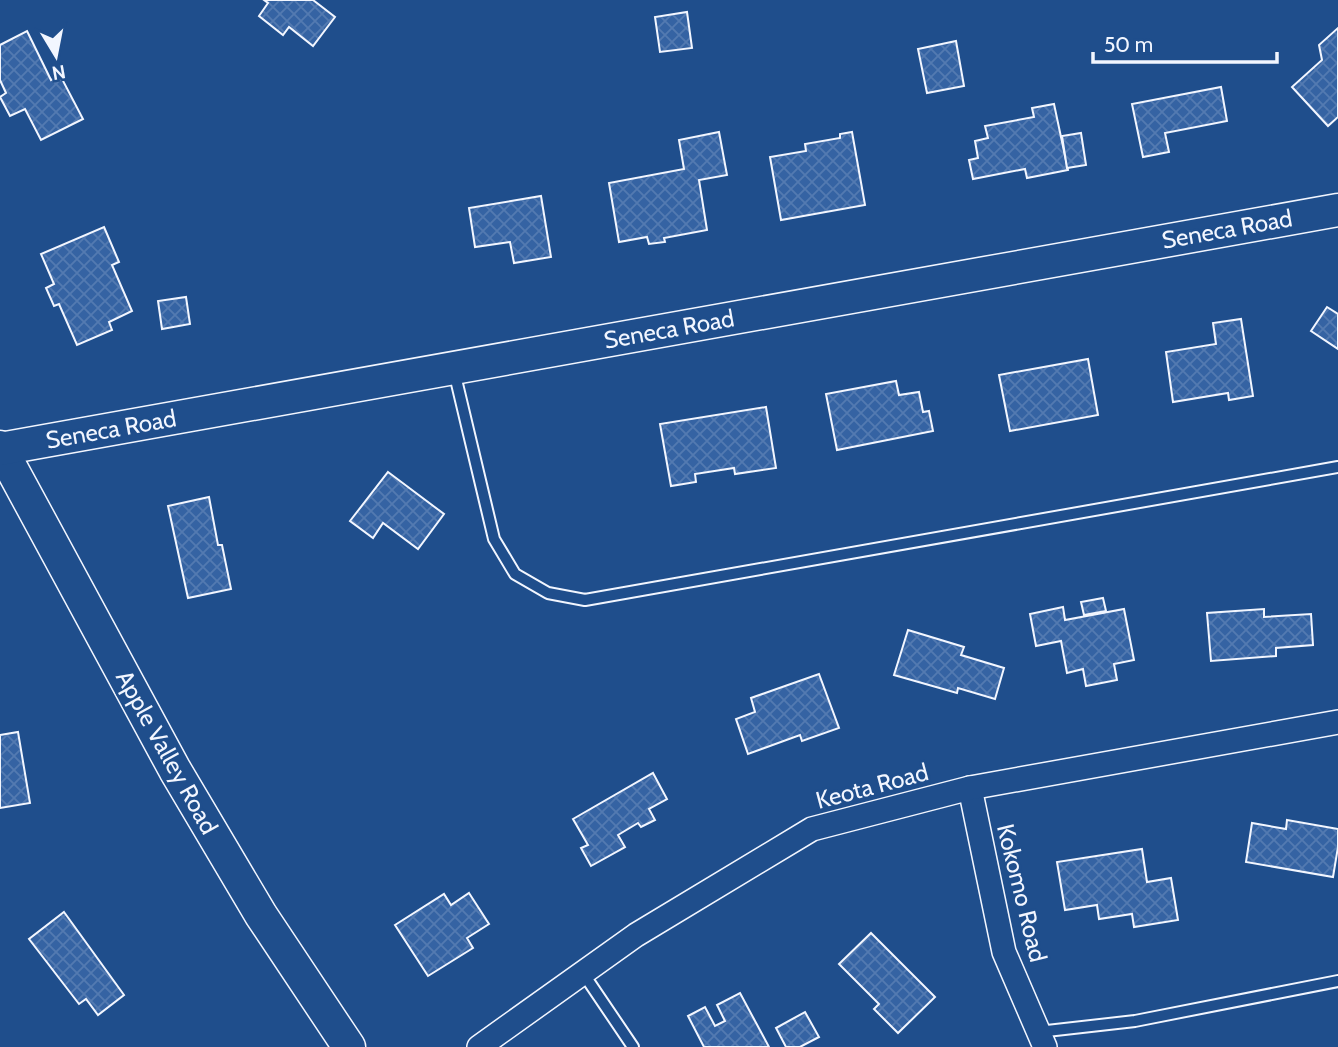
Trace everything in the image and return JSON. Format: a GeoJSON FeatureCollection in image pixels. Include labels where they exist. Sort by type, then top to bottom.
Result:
{"type":"FeatureCollection","features":[{"type":"Feature","properties":{"kind":"street","name":"Seneca Road"},"geometry":{"type":"LineString","coordinates":[[0,448],[1338,210]]}},
{"type":"Feature","properties":{"kind":"street","name":"Apple Valley Road"},"geometry":{"type":"LineString","coordinates":[[0,448],[175,770],[261,915],[349,1047]]}},
{"type":"Feature","properties":{"kind":"street","name":"Keota Road"},"geometry":{"type":"LineString","coordinates":[[479,1047],[636,935],[812,829],[970,788],[1338,722]]}},
{"type":"Feature","properties":{"kind":"street","name":"Kokomo Road"},"geometry":{"type":"LineString","coordinates":[[970,788],[1004,952],[1042,1040]]}},
{"type":"Feature","properties":{"kind":"lane"},"geometry":{"type":"LineString","coordinates":[[453,367],[494,539],[515,574],[548,593],[585,600],[1338,467]]}},
{"type":"Feature","properties":{"kind":"lane"},"geometry":{"type":"LineString","coordinates":[[583,973],[633,1047]]}},
{"type":"Feature","properties":{"kind":"lane"},"geometry":{"type":"LineString","coordinates":[[1042,1040],[1338,981]]}},
{"type":"Feature","properties":{"kind":"building"},"geometry":{"type":"Polygon","coordinates":[[[264,0],[313,0],[335,17],[313,46],[289,27],[283,35],[259,16],[268,3],[264,0]]]}},
{"type":"Feature","properties":{"kind":"building"},"geometry":{"type":"Polygon","coordinates":[[[687,12],[692,48],[660,52],[655,17],[687,12]]]}},
{"type":"Feature","properties":{"kind":"building"},"geometry":{"type":"Polygon","coordinates":[[[1338,28],[1338,117],[1328,126],[1292,87],[1322,60],[1319,45],[1338,28]]]}},
{"type":"Feature","properties":{"kind":"building"},"geometry":{"type":"Polygon","coordinates":[[[27,31],[51,80],[60,75],[83,119],[41,140],[25,109],[10,116],[0,97],[6,93],[0,80],[0,45],[27,31]]]}},
{"type":"Feature","properties":{"kind":"building"},"geometry":{"type":"Polygon","coordinates":[[[956,41],[964,86],[927,93],[918,49],[956,41]]]}},
{"type":"Feature","properties":{"kind":"building"},"geometry":{"type":"Polygon","coordinates":[[[1221,87],[1227,121],[1165,133],[1169,152],[1143,157],[1132,104],[1221,87]]]}},
{"type":"Feature","properties":{"kind":"building"},"geometry":{"type":"Polygon","coordinates":[[[1054,104],[1068,170],[1027,178],[1025,169],[973,179],[969,160],[978,158],[975,141],[988,138],[985,126],[1034,117],[1032,108],[1054,104]]]}},
{"type":"Feature","properties":{"kind":"building"},"geometry":{"type":"Polygon","coordinates":[[[719,132],[727,175],[699,180],[707,230],[664,238],[665,242],[649,244],[647,237],[619,242],[609,183],[684,169],[679,140],[719,132]]]}},
{"type":"Feature","properties":{"kind":"building"},"geometry":{"type":"Polygon","coordinates":[[[852,132],[865,205],[781,220],[770,157],[806,151],[805,144],[840,138],[840,134],[852,132]]]}},
{"type":"Feature","properties":{"kind":"building"},"geometry":{"type":"Polygon","coordinates":[[[1081,133],[1086,165],[1067,168],[1062,136],[1081,133]]]}},
{"type":"Feature","properties":{"kind":"building"},"geometry":{"type":"Polygon","coordinates":[[[541,196],[551,257],[514,263],[510,242],[475,247],[469,208],[541,196]]]}},
{"type":"Feature","properties":{"kind":"building"},"geometry":{"type":"Polygon","coordinates":[[[104,227],[119,262],[112,265],[132,311],[109,322],[112,330],[77,345],[59,304],[54,306],[46,288],[54,284],[41,254],[104,227]]]}},
{"type":"Feature","properties":{"kind":"building"},"geometry":{"type":"Polygon","coordinates":[[[186,297],[190,324],[162,329],[158,301],[186,297]]]}},
{"type":"Feature","properties":{"kind":"building"},"geometry":{"type":"Polygon","coordinates":[[[1327,307],[1338,314],[1338,349],[1311,331],[1327,307]]]}},
{"type":"Feature","properties":{"kind":"building"},"geometry":{"type":"Polygon","coordinates":[[[1241,319],[1253,396],[1229,400],[1228,393],[1173,402],[1166,352],[1216,344],[1213,323],[1241,319]]]}},
{"type":"Feature","properties":{"kind":"building"},"geometry":{"type":"Polygon","coordinates":[[[1088,359],[1098,415],[1010,431],[999,375],[1088,359]]]}},
{"type":"Feature","properties":{"kind":"building"},"geometry":{"type":"Polygon","coordinates":[[[896,381],[899,395],[919,392],[923,412],[929,411],[933,431],[837,450],[826,394],[896,381]]]}},
{"type":"Feature","properties":{"kind":"building"},"geometry":{"type":"Polygon","coordinates":[[[766,407],[776,468],[735,474],[734,468],[695,474],[696,482],[671,486],[660,424],[766,407]]]}},
{"type":"Feature","properties":{"kind":"building"},"geometry":{"type":"Polygon","coordinates":[[[388,472],[444,514],[418,549],[383,523],[373,538],[350,521],[388,472]]]}},
{"type":"Feature","properties":{"kind":"building"},"geometry":{"type":"Polygon","coordinates":[[[209,497],[218,545],[222,545],[231,589],[188,598],[168,506],[209,497]]]}},
{"type":"Feature","properties":{"kind":"building"},"geometry":{"type":"Polygon","coordinates":[[[1103,598],[1106,611],[1084,615],[1081,602],[1103,598]]]}},
{"type":"Feature","properties":{"kind":"building"},"geometry":{"type":"Polygon","coordinates":[[[1063,607],[1065,620],[1124,609],[1134,660],[1114,664],[1117,680],[1086,686],[1083,669],[1067,673],[1061,641],[1036,646],[1030,614],[1063,607]]]}},
{"type":"Feature","properties":{"kind":"building"},"geometry":{"type":"Polygon","coordinates":[[[1264,609],[1264,617],[1311,614],[1313,645],[1276,648],[1276,656],[1211,661],[1207,613],[1264,609]]]}},
{"type":"Feature","properties":{"kind":"building"},"geometry":{"type":"Polygon","coordinates":[[[908,630],[964,647],[961,655],[1004,668],[995,699],[958,688],[957,693],[894,675],[908,630]]]}},
{"type":"Feature","properties":{"kind":"building"},"geometry":{"type":"Polygon","coordinates":[[[819,674],[839,728],[802,741],[800,735],[748,754],[736,719],[755,712],[751,698],[819,674]]]}},
{"type":"Feature","properties":{"kind":"building"},"geometry":{"type":"Polygon","coordinates":[[[18,732],[30,803],[0,808],[0,735],[18,732]]]}},
{"type":"Feature","properties":{"kind":"building"},"geometry":{"type":"Polygon","coordinates":[[[653,773],[667,799],[649,809],[655,820],[641,827],[638,823],[618,835],[625,847],[591,866],[581,848],[588,845],[573,819],[653,773]]]}},
{"type":"Feature","properties":{"kind":"building"},"geometry":{"type":"Polygon","coordinates":[[[1287,820],[1338,829],[1333,877],[1246,862],[1252,823],[1286,829],[1287,820]]]}},
{"type":"Feature","properties":{"kind":"building"},"geometry":{"type":"Polygon","coordinates":[[[1142,849],[1147,882],[1171,878],[1178,920],[1134,927],[1132,914],[1099,919],[1097,905],[1065,910],[1057,862],[1142,849]]]}},
{"type":"Feature","properties":{"kind":"building"},"geometry":{"type":"Polygon","coordinates":[[[469,893],[489,924],[467,938],[473,948],[428,976],[395,925],[444,894],[451,905],[469,893]]]}},
{"type":"Feature","properties":{"kind":"building"},"geometry":{"type":"Polygon","coordinates":[[[64,912],[124,995],[98,1015],[86,999],[79,1004],[29,939],[64,912]]]}},
{"type":"Feature","properties":{"kind":"building"},"geometry":{"type":"Polygon","coordinates":[[[871,933],[935,997],[898,1033],[874,1009],[879,1004],[839,964],[871,933]]]}},
{"type":"Feature","properties":{"kind":"building"},"geometry":{"type":"Polygon","coordinates":[[[740,993],[769,1047],[704,1047],[688,1016],[705,1007],[715,1026],[725,1021],[717,1005],[740,993]]]}},
{"type":"Feature","properties":{"kind":"building"},"geometry":{"type":"Polygon","coordinates":[[[805,1012],[819,1037],[800,1047],[786,1047],[776,1028],[805,1012]]]}}]}
